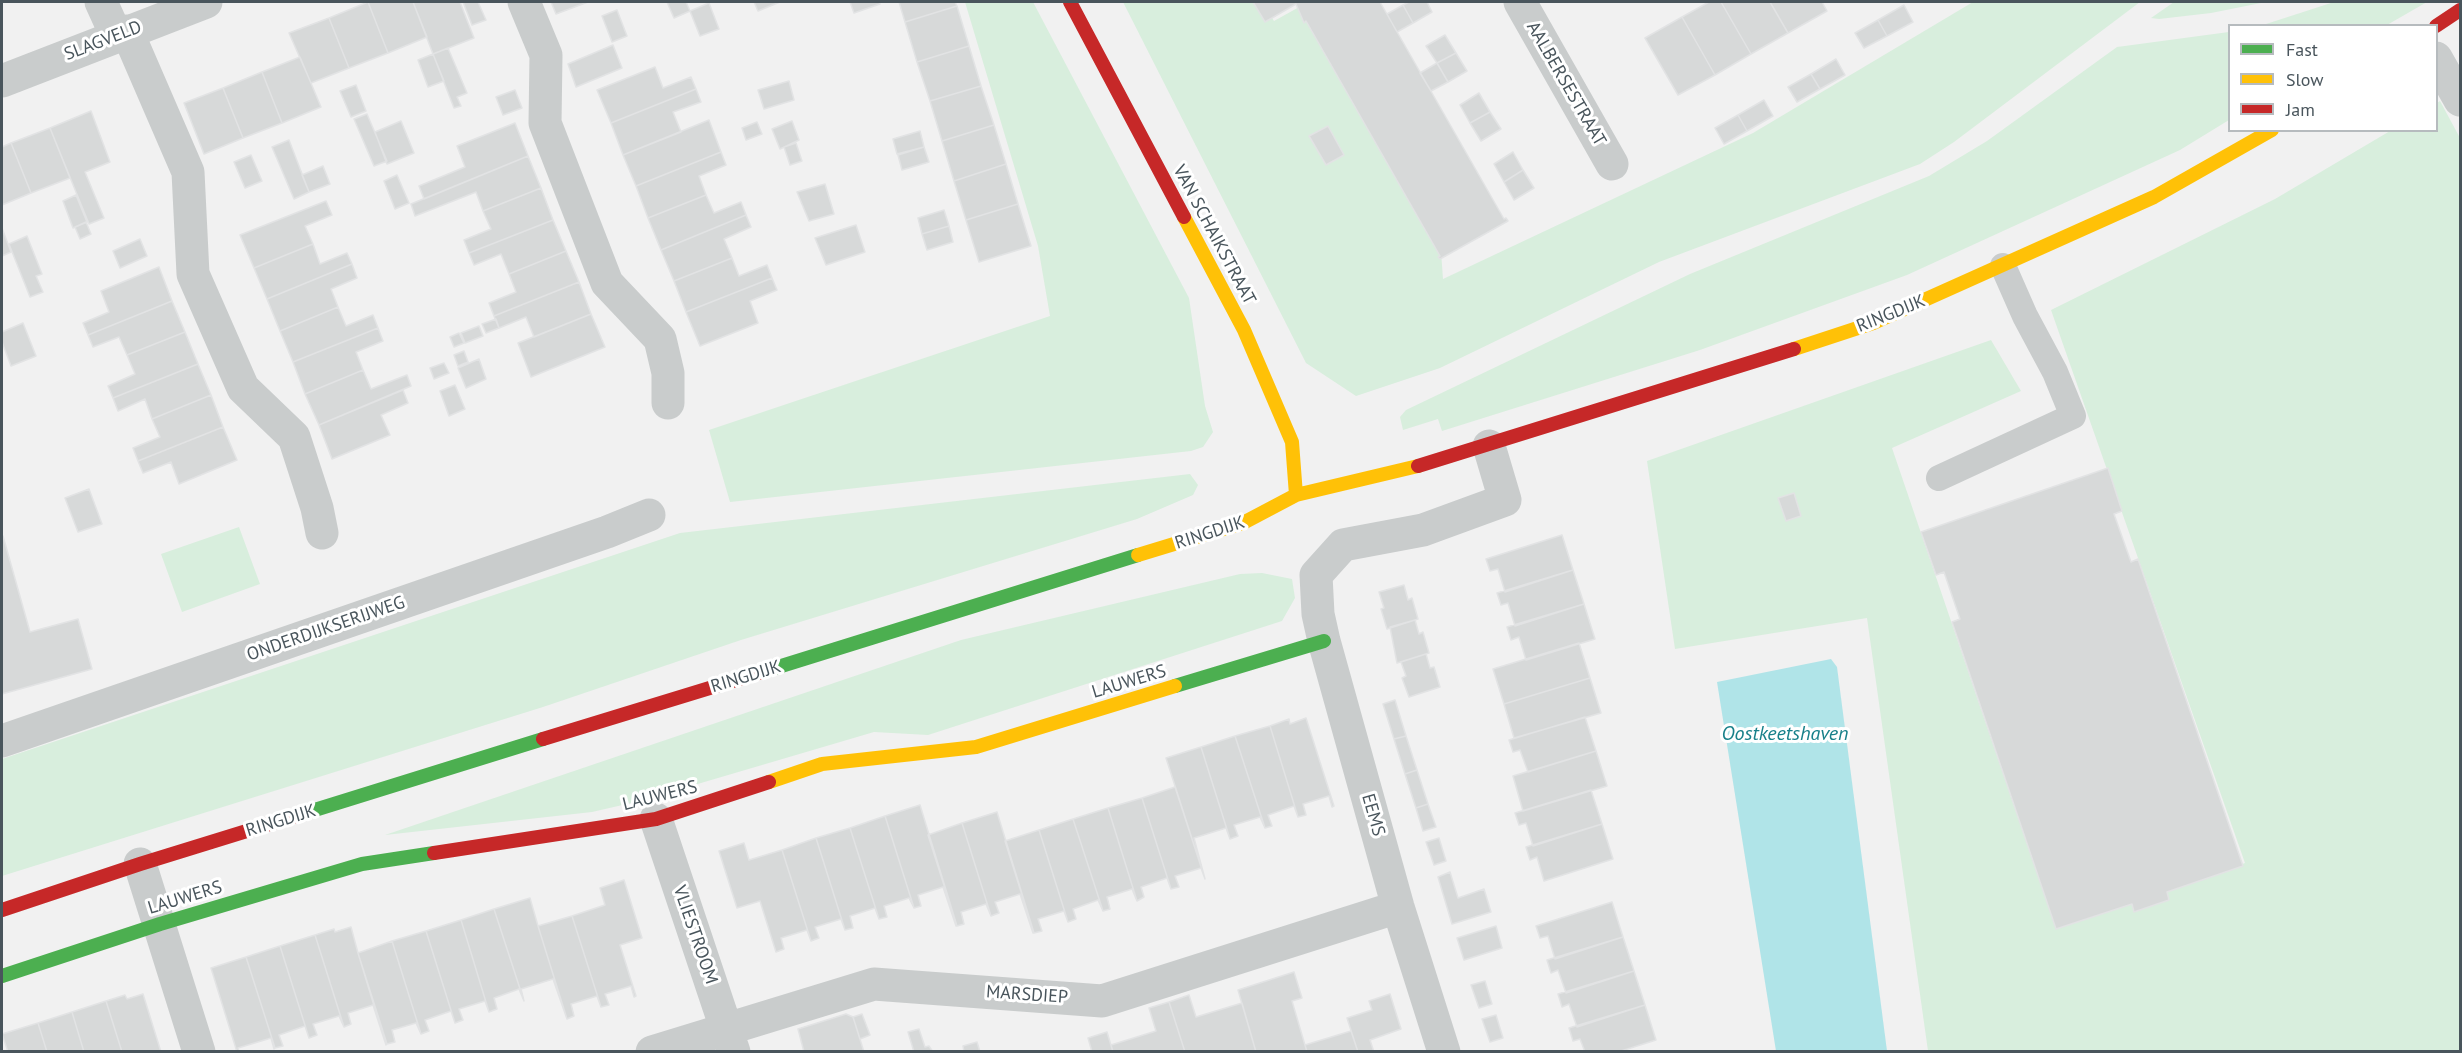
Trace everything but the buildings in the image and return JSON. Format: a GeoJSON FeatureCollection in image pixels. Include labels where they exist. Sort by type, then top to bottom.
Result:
{"type":"FeatureCollection","features":[{"type":"Feature","properties":{"kind":"main road","name":"VAN SCHAIKSTRAAT"},"geometry":{"type":"LineString","coordinates":[[1070,2],[1244,330],[1292,442],[1296,495]]}},
{"type":"Feature","properties":{"kind":"main road"},"geometry":{"type":"LineString","coordinates":[[2438,25],[2460,10]]}},
{"type":"Feature","properties":{"kind":"main road","name":"RINGDIJK"},"geometry":{"type":"LineString","coordinates":[[2,910],[140,864],[1243,524],[1296,495],[1400,472],[1489,446],[1730,371],[1873,323],[2154,197],[2268,132]]}},
{"type":"Feature","properties":{"kind":"main road","name":"LAUWERS"},"geometry":{"type":"LineString","coordinates":[[2,976],[160,924],[362,864],[656,819],[822,764],[976,747],[1324,641]]}},
{"type":"Feature","properties":{"kind":"street"},"geometry":{"type":"LineString","coordinates":[[101,2],[121,33],[188,172],[193,274],[243,388],[294,436],[317,508],[322,533]]}},
{"type":"Feature","properties":{"kind":"street","name":"SLAGVELD"},"geometry":{"type":"LineString","coordinates":[[2,81],[206,2]]}},
{"type":"Feature","properties":{"kind":"street"},"geometry":{"type":"LineString","coordinates":[[524,2],[546,55],[545,123],[607,283],[660,339],[668,373],[668,403]]}},
{"type":"Feature","properties":{"kind":"street","name":"AALBERSESTRAAT"},"geometry":{"type":"LineString","coordinates":[[1521,2],[1612,164]]}},
{"type":"Feature","properties":{"kind":"street"},"geometry":{"type":"LineString","coordinates":[[2438,62],[2460,100]]}},
{"type":"Feature","properties":{"kind":"street","name":"EEMS"},"geometry":{"type":"LineString","coordinates":[[1444,1052],[1398,907],[1324,641],[1318,614],[1316,575],[1343,545],[1424,530],[1505,500],[1489,446]]}},
{"type":"Feature","properties":{"kind":"street","name":"ONDERDIJKSERIJWEG"},"geometry":{"type":"LineString","coordinates":[[2,741],[585,540],[649,515]]}},
{"type":"Feature","properties":{"kind":"street","name":"VLIESTROOM"},"geometry":{"type":"LineString","coordinates":[[656,819],[730,1040]]}},
{"type":"Feature","properties":{"kind":"street"},"geometry":{"type":"LineString","coordinates":[[140,864],[199,1052]]}},
{"type":"Feature","properties":{"kind":"street","name":"MARSDIEP"},"geometry":{"type":"LineString","coordinates":[[652,1052],[730,1040],[874,984],[1102,1001],[1398,907]]}},
{"type":"Feature","properties":{"kind":"lane"},"geometry":{"type":"LineString","coordinates":[[1939,478],[2073,416],[2055,372],[2025,316],[2003,266]]}},
{"type":"Feature","properties":{"kind":"green space"},"geometry":{"type":"Polygon","coordinates":[[[965,2],[1033,2],[1189,298],[1205,406],[1213,432],[1203,447],[1191,451],[730,502],[709,430],[1050,316],[1038,246],[965,2]]]}},
{"type":"Feature","properties":{"kind":"green space"},"geometry":{"type":"Polygon","coordinates":[[[1123,2],[1262,2],[1274,21],[1301,6],[1441,251],[1443,279],[1753,133],[1973,2],[2140,2],[1954,142],[1920,164],[1659,262],[1440,368],[1356,396],[1306,363],[1123,2]]]}},
{"type":"Feature","properties":{"kind":"green space"},"geometry":{"type":"Polygon","coordinates":[[[2174,2],[2266,2],[2211,13],[2151,18],[2174,2]]]}},
{"type":"Feature","properties":{"kind":"green space"},"geometry":{"type":"Polygon","coordinates":[[[2334,2],[2427,2],[2389,24],[2266,24],[2334,2]]]}},
{"type":"Feature","properties":{"kind":"green space"},"geometry":{"type":"Polygon","coordinates":[[[2228,32],[2228,121],[2180,150],[1907,275],[1700,350],[1442,431],[1438,419],[1403,430],[1400,417],[1406,410],[1690,274],[1929,176],[1987,141],[2117,47],[2228,32]]]}},
{"type":"Feature","properties":{"kind":"green space"},"geometry":{"type":"Polygon","coordinates":[[[2440,101],[2460,138],[2460,1051],[1928,1051],[1867,618],[1675,649],[1647,461],[1991,340],[2021,391],[1892,448],[2056,929],[2245,863],[2051,310],[2275,199],[2388,132],[2438,132],[2438,102],[2440,101]]]}},
{"type":"Feature","properties":{"kind":"green space"},"geometry":{"type":"Polygon","coordinates":[[[1190,474],[1198,485],[1193,495],[1137,519],[741,640],[543,707],[2,876],[2,759],[680,533],[1190,474]]]}},
{"type":"Feature","properties":{"kind":"green space"},"geometry":{"type":"Polygon","coordinates":[[[239,527],[260,584],[182,612],[161,554],[239,527]]]}},
{"type":"Feature","properties":{"kind":"green space"},"geometry":{"type":"Polygon","coordinates":[[[1262,573],[1292,579],[1295,598],[1282,621],[928,735],[874,732],[640,801],[592,812],[385,835],[961,640],[1240,574],[1262,573]]]}},
{"type":"Feature","properties":{"kind":"water","name":"Oostkeetshaven"},"geometry":{"type":"Polygon","coordinates":[[[1831,659],[1837,667],[1887,1051],[1776,1051],[1717,682],[1831,659]]]}},
{"type":"Feature","properties":{"kind":"traffic: fast"},"geometry":{"type":"LineString","coordinates":[[762,672],[1138,555]]}},
{"type":"Feature","properties":{"kind":"traffic: fast"},"geometry":{"type":"LineString","coordinates":[[1175,686],[1324,641]]}},
{"type":"Feature","properties":{"kind":"traffic: fast"},"geometry":{"type":"LineString","coordinates":[[305,813],[543,739]]}},
{"type":"Feature","properties":{"kind":"traffic: fast"},"geometry":{"type":"LineString","coordinates":[[2,976],[160,924],[362,864],[434,853]]}},
{"type":"Feature","properties":{"kind":"traffic: slow"},"geometry":{"type":"LineString","coordinates":[[1794,349],[1873,323],[2154,197],[2268,132]]}},
{"type":"Feature","properties":{"kind":"traffic: slow"},"geometry":{"type":"LineString","coordinates":[[1184,217],[1244,330],[1292,442],[1296,495]]}},
{"type":"Feature","properties":{"kind":"traffic: slow"},"geometry":{"type":"LineString","coordinates":[[1138,555],[1243,523],[1296,495],[1418,466]]}},
{"type":"Feature","properties":{"kind":"traffic: slow"},"geometry":{"type":"LineString","coordinates":[[769,782],[822,764],[976,747],[1175,686]]}},
{"type":"Feature","properties":{"kind":"traffic: jam"},"geometry":{"type":"LineString","coordinates":[[1070,2],[1184,217]]}},
{"type":"Feature","properties":{"kind":"traffic: jam"},"geometry":{"type":"LineString","coordinates":[[2438,25],[2460,10]]}},
{"type":"Feature","properties":{"kind":"traffic: jam"},"geometry":{"type":"LineString","coordinates":[[1418,466],[1794,349]]}},
{"type":"Feature","properties":{"kind":"traffic: jam"},"geometry":{"type":"LineString","coordinates":[[543,739],[762,672]]}},
{"type":"Feature","properties":{"kind":"traffic: jam"},"geometry":{"type":"LineString","coordinates":[[434,853],[656,819],[769,782]]}},
{"type":"Feature","properties":{"kind":"traffic: jam"},"geometry":{"type":"LineString","coordinates":[[2,910],[305,813]]}}]}
